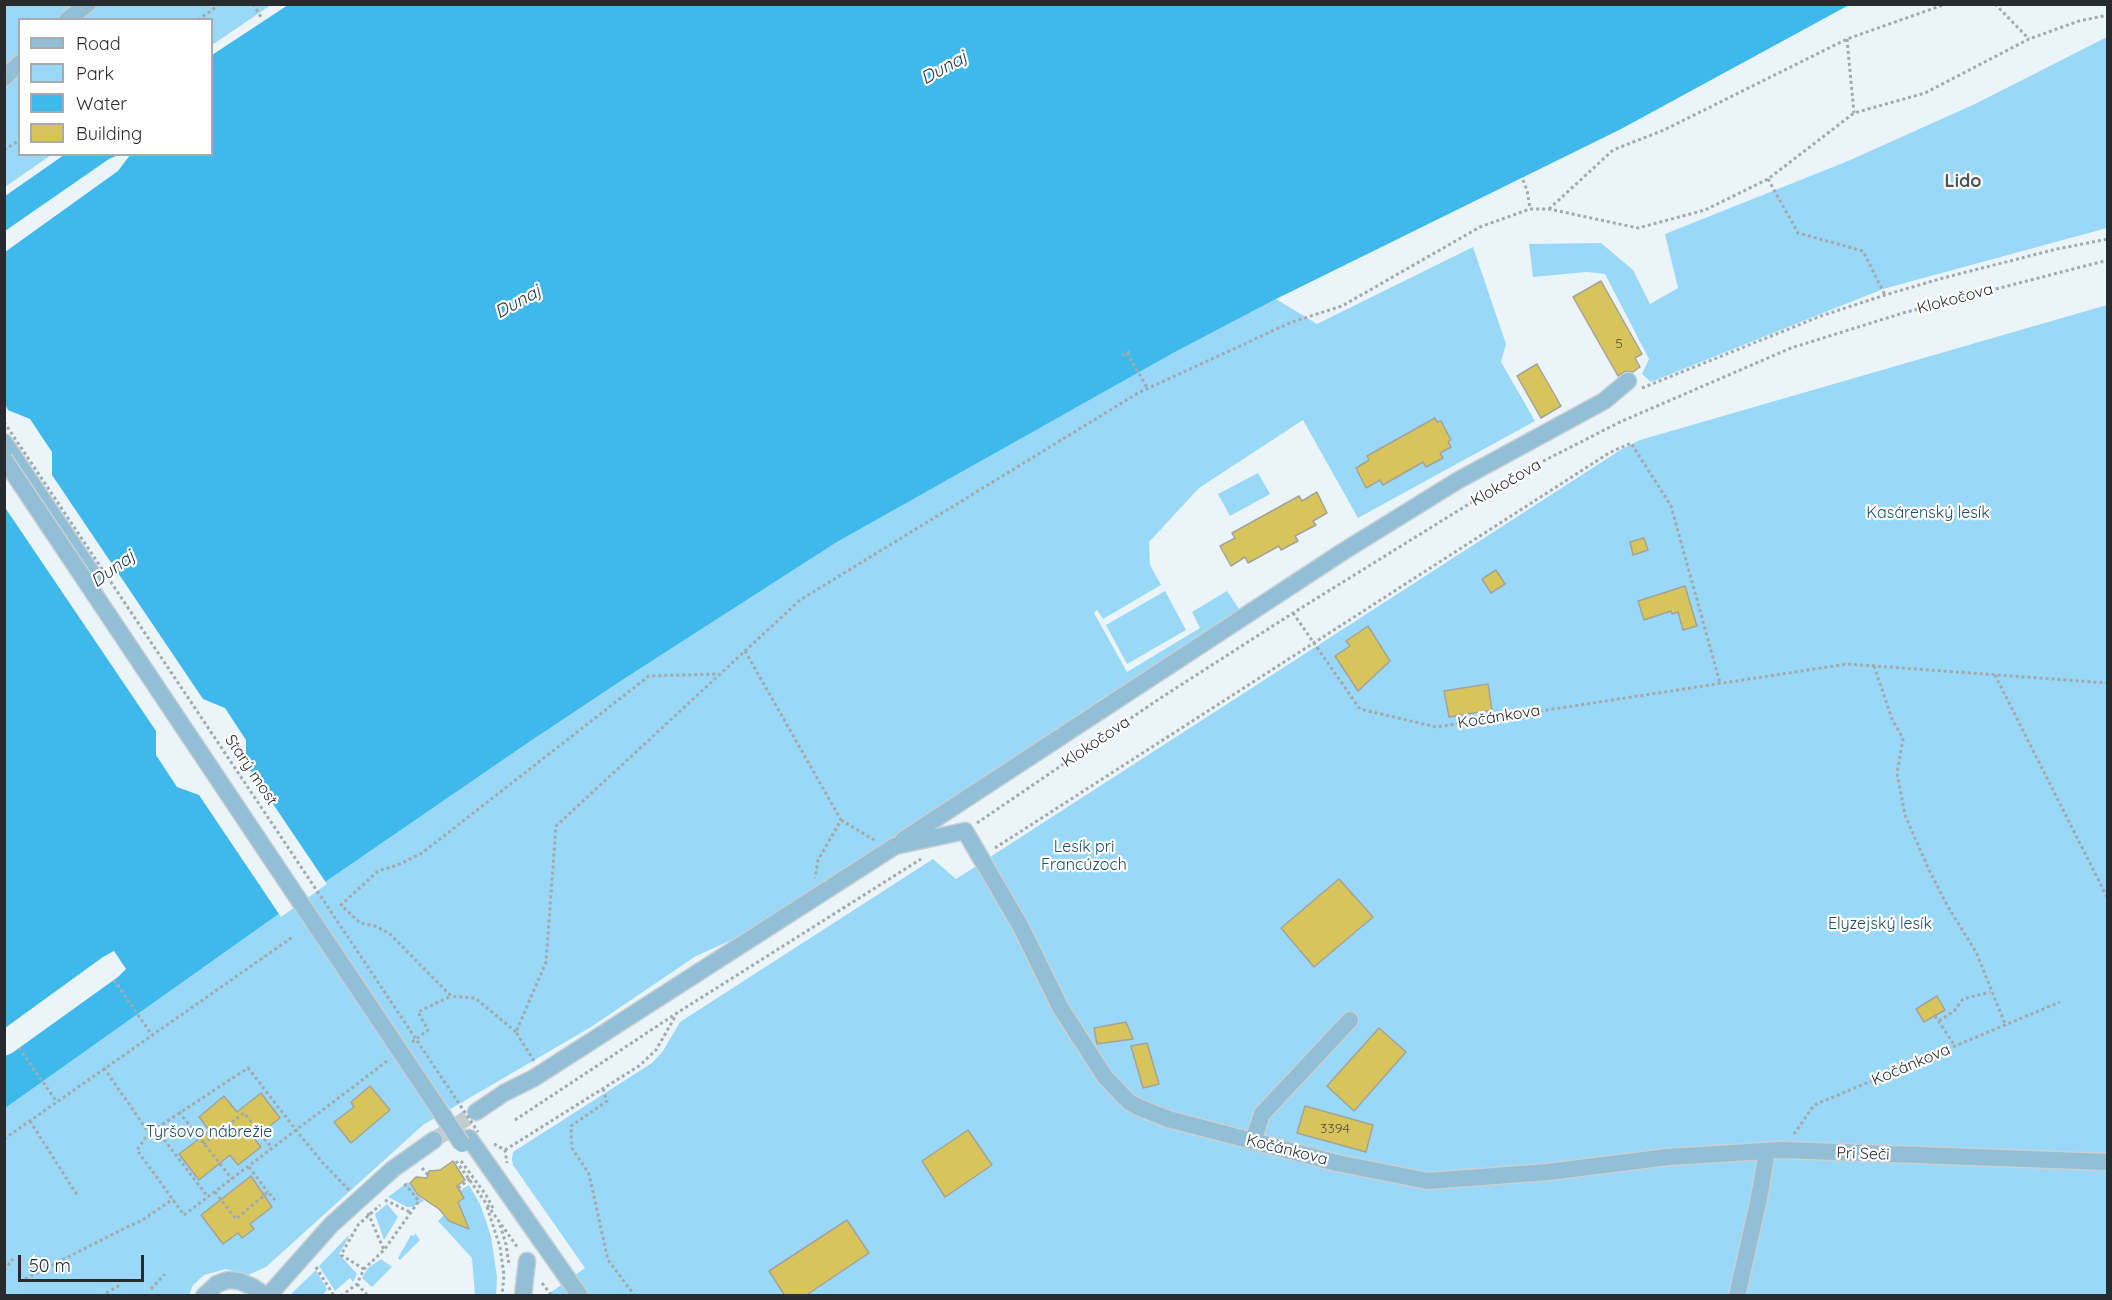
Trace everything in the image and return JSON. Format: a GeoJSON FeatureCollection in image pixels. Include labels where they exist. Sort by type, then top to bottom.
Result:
{"type":"FeatureCollection","features":[{"type":"Feature","properties":{"kind":"street"},"geometry":{"type":"LineString","coordinates":[[70,18],[88,4]]}},
{"type":"Feature","properties":{"kind":"street"},"geometry":{"type":"LineString","coordinates":[[4,78],[18,65]]}},
{"type":"Feature","properties":{"kind":"street","name":"Klokočova"},"geometry":{"type":"LineString","coordinates":[[476,1112],[811,901],[1344,550],[1467,476],[1632,385]]}},
{"type":"Feature","properties":{"kind":"street"},"geometry":{"type":"LineString","coordinates":[[4,442],[467,1143],[560,1290],[580,1296]]}},
{"type":"Feature","properties":{"kind":"street"},"geometry":{"type":"LineString","coordinates":[[4,459],[467,1143]]}},
{"type":"Feature","properties":{"kind":"street"},"geometry":{"type":"LineString","coordinates":[[892,848],[965,831]]}},
{"type":"Feature","properties":{"kind":"street","name":"Kočánkova"},"geometry":{"type":"LineString","coordinates":[[965,831],[1020,927],[1060,1007],[1106,1077],[1122,1097],[1138,1107],[1168,1119],[1337,1163],[1428,1181],[1548,1172],[1668,1157],[1774,1151]]}},
{"type":"Feature","properties":{"kind":"street"},"geometry":{"type":"LineString","coordinates":[[1253,1141],[1262,1114],[1350,1020]]}},
{"type":"Feature","properties":{"kind":"street"},"geometry":{"type":"LineString","coordinates":[[204,1296],[217,1284],[228,1280],[239,1281],[267,1296],[330,1225],[393,1169],[435,1140]]}},
{"type":"Feature","properties":{"kind":"street"},"geometry":{"type":"LineString","coordinates":[[1737,1296],[1759,1198],[1774,1151]]}},
{"type":"Feature","properties":{"kind":"street","name":"Pri Seči"},"geometry":{"type":"LineString","coordinates":[[1774,1151],[2108,1162]]}},
{"type":"Feature","properties":{"kind":"street"},"geometry":{"type":"LineString","coordinates":[[523,1296],[527,1262]]}},
{"type":"Feature","properties":{"kind":"path"},"geometry":{"type":"LineString","coordinates":[[201,18],[220,4]]}},
{"type":"Feature","properties":{"kind":"path"},"geometry":{"type":"LineString","coordinates":[[253,4],[261,17]]}},
{"type":"Feature","properties":{"kind":"path"},"geometry":{"type":"LineString","coordinates":[[1549,209],[1613,150],[1664,130],[1847,39],[1946,4]]}},
{"type":"Feature","properties":{"kind":"path"},"geometry":{"type":"LineString","coordinates":[[1995,4],[2029,39]]}},
{"type":"Feature","properties":{"kind":"path"},"geometry":{"type":"LineString","coordinates":[[516,1032],[546,962],[556,826],[800,600],[1148,388],[1292,322],[1342,306],[1480,227],[1530,208],[1549,209],[1638,228],[1705,210],[1768,179],[1854,113],[1925,93],[2029,39],[2079,21],[2108,15]]}},
{"type":"Feature","properties":{"kind":"path"},"geometry":{"type":"LineString","coordinates":[[1847,39],[1854,113]]}},
{"type":"Feature","properties":{"kind":"path"},"geometry":{"type":"LineString","coordinates":[[4,150],[18,141]]}},
{"type":"Feature","properties":{"kind":"path"},"geometry":{"type":"LineString","coordinates":[[1768,179],[1798,233],[1863,251],[1885,295]]}},
{"type":"Feature","properties":{"kind":"path"},"geometry":{"type":"LineString","coordinates":[[1523,180],[1530,208]]}},
{"type":"Feature","properties":{"kind":"path"},"geometry":{"type":"LineString","coordinates":[[1632,385],[1885,295],[2057,249],[2108,239]]}},
{"type":"Feature","properties":{"kind":"path","name":"Klokočova"},"geometry":{"type":"LineString","coordinates":[[965,831],[1159,699],[1293,613],[1514,476],[1620,422],[1791,348],[1903,313],[2108,260]]}},
{"type":"Feature","properties":{"kind":"path"},"geometry":{"type":"LineString","coordinates":[[1122,356],[1132,350]]}},
{"type":"Feature","properties":{"kind":"path"},"geometry":{"type":"LineString","coordinates":[[1126,353],[1148,388]]}},
{"type":"Feature","properties":{"kind":"path","name":"Starý most"},"geometry":{"type":"LineString","coordinates":[[4,422],[467,1143],[498,1220]]}},
{"type":"Feature","properties":{"kind":"path"},"geometry":{"type":"LineString","coordinates":[[979,853],[995,848],[1608,453],[1630,443],[1671,506],[1720,683]]}},
{"type":"Feature","properties":{"kind":"path","name":"Kočánkova"},"geometry":{"type":"LineString","coordinates":[[1293,613],[1360,710],[1436,727],[1846,664],[2108,683]]}},
{"type":"Feature","properties":{"kind":"path"},"geometry":{"type":"LineString","coordinates":[[745,651],[841,820],[892,848]]}},
{"type":"Feature","properties":{"kind":"path"},"geometry":{"type":"LineString","coordinates":[[1874,666],[1892,719],[1903,739],[1897,773],[1905,815],[1947,905],[1976,951],[2006,1026]]}},
{"type":"Feature","properties":{"kind":"path"},"geometry":{"type":"LineString","coordinates":[[451,996],[389,933],[375,926],[360,923],[341,905],[378,871],[398,865],[422,853],[649,676],[721,674]]}},
{"type":"Feature","properties":{"kind":"path"},"geometry":{"type":"LineString","coordinates":[[1995,675],[2108,899]]}},
{"type":"Feature","properties":{"kind":"path"},"geometry":{"type":"LineString","coordinates":[[811,901],[818,860],[841,820]]}},
{"type":"Feature","properties":{"kind":"path"},"geometry":{"type":"LineString","coordinates":[[515,1120],[677,1013],[925,856]]}},
{"type":"Feature","properties":{"kind":"path"},"geometry":{"type":"LineString","coordinates":[[4,1139],[294,936]]}},
{"type":"Feature","properties":{"kind":"path"},"geometry":{"type":"LineString","coordinates":[[114,980],[152,1035]]}},
{"type":"Feature","properties":{"kind":"path"},"geometry":{"type":"LineString","coordinates":[[1939,1021],[1954,1011],[1963,999],[1991,992]]}},
{"type":"Feature","properties":{"kind":"path"},"geometry":{"type":"LineString","coordinates":[[428,1030],[418,1012],[451,996],[475,998],[516,1032],[541,1073]]}},
{"type":"Feature","properties":{"kind":"path","name":"Kočánkova"},"geometry":{"type":"LineString","coordinates":[[1774,1151],[1814,1105],[1912,1066],[2060,1002]]}},
{"type":"Feature","properties":{"kind":"path"},"geometry":{"type":"LineString","coordinates":[[505,1150],[639,1066],[656,1050],[677,1013]]}},
{"type":"Feature","properties":{"kind":"path"},"geometry":{"type":"LineString","coordinates":[[1935,1016],[1955,1046]]}},
{"type":"Feature","properties":{"kind":"path"},"geometry":{"type":"LineString","coordinates":[[19,1048],[57,1102]]}},
{"type":"Feature","properties":{"kind":"path"},"geometry":{"type":"LineString","coordinates":[[380,1066],[296,1130],[272,1148],[215,1192],[184,1215],[137,1150],[149,1133],[248,1068],[296,1130],[322,1162],[370,1215],[384,1250]]}},
{"type":"Feature","properties":{"kind":"path"},"geometry":{"type":"LineString","coordinates":[[104,1068],[149,1133],[162,1137],[208,1197]]}},
{"type":"Feature","properties":{"kind":"path"},"geometry":{"type":"LineString","coordinates":[[603,1089],[607,1101],[571,1126],[572,1148],[589,1174],[608,1260],[635,1296]]}},
{"type":"Feature","properties":{"kind":"path"},"geometry":{"type":"LineString","coordinates":[[179,1113],[232,1179]]}},
{"type":"Feature","properties":{"kind":"path"},"geometry":{"type":"LineString","coordinates":[[203,1144],[244,1113],[272,1148]]}},
{"type":"Feature","properties":{"kind":"path"},"geometry":{"type":"LineString","coordinates":[[30,1121],[77,1195]]}},
{"type":"Feature","properties":{"kind":"path"},"geometry":{"type":"LineString","coordinates":[[459,1164],[498,1220],[506,1244],[510,1272]]}},
{"type":"Feature","properties":{"kind":"path"},"geometry":{"type":"LineString","coordinates":[[249,1166],[275,1200]]}},
{"type":"Feature","properties":{"kind":"path"},"geometry":{"type":"LineString","coordinates":[[341,1296],[357,1284],[364,1269],[384,1250],[419,1201],[393,1169]]}},
{"type":"Feature","properties":{"kind":"path"},"geometry":{"type":"LineString","coordinates":[[458,1188],[470,1179]]}},
{"type":"Feature","properties":{"kind":"path"},"geometry":{"type":"LineString","coordinates":[[215,1192],[236,1219],[268,1192]]}},
{"type":"Feature","properties":{"kind":"path"},"geometry":{"type":"LineString","coordinates":[[483,1198],[492,1218],[500,1247],[504,1275],[502,1296]]}},
{"type":"Feature","properties":{"kind":"path"},"geometry":{"type":"LineString","coordinates":[[26,1279],[141,1221],[173,1199]]}},
{"type":"Feature","properties":{"kind":"path"},"geometry":{"type":"LineString","coordinates":[[364,1269],[341,1255],[358,1225],[386,1199],[410,1212]]}},
{"type":"Feature","properties":{"kind":"path"},"geometry":{"type":"LineString","coordinates":[[307,1252],[334,1296]]}},
{"type":"Feature","properties":{"kind":"path"},"geometry":{"type":"LineString","coordinates":[[4,1270],[13,1259]]}},
{"type":"Feature","properties":{"kind":"path"},"geometry":{"type":"LineString","coordinates":[[151,1289],[165,1274]]}},
{"type":"Feature","properties":{"kind":"path"},"geometry":{"type":"LineString","coordinates":[[101,1296],[122,1284]]}},
{"type":"Feature","properties":{"kind":"path"},"geometry":{"type":"LineString","coordinates":[[357,1284],[368,1296]]}},
{"type":"Feature","properties":{"kind":"green space"},"geometry":{"type":"Polygon","coordinates":[[[4,5],[271,5],[213,44],[213,18],[18,18],[18,156],[50,156],[5,187],[4,5]]]}},
{"type":"Feature","properties":{"kind":"green space"},"geometry":{"type":"Polygon","coordinates":[[[2107,37],[2107,228],[1883,289],[1651,382],[1642,374],[1649,359],[1605,274],[1587,272],[1533,277],[1529,244],[1601,243],[1633,270],[1650,304],[1678,288],[1665,234],[1848,161],[1975,104],[2107,37]]]}},
{"type":"Feature","properties":{"kind":"green space","name":"Tyršovo nábrežie"},"geometry":{"type":"Polygon","coordinates":[[[1473,247],[1506,344],[1501,362],[1535,421],[1358,518],[1303,420],[1199,488],[1149,542],[1150,565],[1161,585],[1103,619],[1097,610],[1094,613],[1127,672],[1200,628],[1192,612],[1227,591],[1241,612],[761,927],[696,956],[591,1027],[423,1125],[266,1267],[248,1275],[226,1269],[204,1275],[193,1285],[189,1295],[5,1295],[4,1108],[280,913],[532,740],[837,542],[1175,352],[1276,299],[1317,324],[1473,247]]]}},
{"type":"Feature","properties":{"kind":"green space"},"geometry":{"type":"Polygon","coordinates":[[[2107,305],[2107,1295],[547,1295],[585,1268],[513,1165],[513,1152],[652,1063],[663,1051],[680,1022],[933,859],[956,879],[1622,449],[1640,440],[2107,305]]]}},
{"type":"Feature","properties":{"kind":"green space"},"geometry":{"type":"Polygon","coordinates":[[[1258,473],[1270,494],[1230,516],[1218,494],[1258,473]]]}},
{"type":"Feature","properties":{"kind":"green space"},"geometry":{"type":"Polygon","coordinates":[[[1165,591],[1186,630],[1127,664],[1106,625],[1165,591]]]}},
{"type":"Feature","properties":{"kind":"green space"},"geometry":{"type":"Polygon","coordinates":[[[408,1182],[424,1201],[412,1207],[407,1207],[388,1197],[408,1182]]]}},
{"type":"Feature","properties":{"kind":"green space"},"geometry":{"type":"Polygon","coordinates":[[[469,1185],[480,1204],[491,1236],[497,1277],[496,1295],[475,1295],[472,1258],[438,1221],[444,1215],[449,1221],[463,1226],[466,1223],[458,1202],[459,1191],[469,1185]]]}},
{"type":"Feature","properties":{"kind":"green space"},"geometry":{"type":"Polygon","coordinates":[[[387,1204],[398,1217],[384,1240],[375,1214],[387,1204]]]}},
{"type":"Feature","properties":{"kind":"green space"},"geometry":{"type":"Polygon","coordinates":[[[415,1233],[420,1240],[400,1260],[398,1258],[411,1235],[414,1236],[415,1233]]]}},
{"type":"Feature","properties":{"kind":"green space"},"geometry":{"type":"Polygon","coordinates":[[[348,1236],[339,1254],[357,1274],[353,1282],[350,1278],[335,1291],[319,1266],[348,1236]]]}},
{"type":"Feature","properties":{"kind":"green space"},"geometry":{"type":"Polygon","coordinates":[[[381,1259],[392,1267],[372,1287],[362,1278],[368,1268],[381,1259]]]}},
{"type":"Feature","properties":{"kind":"green space"},"geometry":{"type":"Polygon","coordinates":[[[316,1270],[327,1289],[323,1295],[290,1295],[316,1270]]]}},
{"type":"Feature","properties":{"kind":"water","name":"Dunaj"},"geometry":{"type":"Polygon","coordinates":[[[288,5],[1849,5],[1621,129],[1276,299],[1175,352],[837,542],[532,740],[280,913],[5,1108],[5,196],[63,156],[213,156],[213,54],[288,5]]]}},
{"type":"Feature","properties":{"kind":"pier"},"geometry":{"type":"Polygon","coordinates":[[[116,156],[129,156],[118,171],[5,252],[5,231],[116,156]]]}},
{"type":"Feature","properties":{"kind":"pier"},"geometry":{"type":"Polygon","coordinates":[[[5,404],[8,410],[30,419],[52,452],[52,475],[203,699],[225,708],[246,740],[246,764],[327,884],[281,917],[199,795],[177,787],[156,755],[156,731],[4,506],[5,404]]]}},
{"type":"Feature","properties":{"kind":"pier"},"geometry":{"type":"Polygon","coordinates":[[[114,951],[126,969],[118,977],[5,1056],[5,1028],[114,951]]]}},
{"type":"Feature","properties":{"kind":"building"},"geometry":{"type":"Polygon","coordinates":[[[1601,281],[1642,354],[1635,358],[1640,367],[1633,372],[1626,371],[1618,376],[1573,297],[1601,281]]]}},
{"type":"Feature","properties":{"kind":"building"},"geometry":{"type":"Polygon","coordinates":[[[1537,364],[1561,406],[1541,418],[1517,376],[1537,364]]]}},
{"type":"Feature","properties":{"kind":"building"},"geometry":{"type":"Polygon","coordinates":[[[1435,418],[1437,422],[1441,421],[1451,440],[1448,442],[1451,447],[1440,453],[1443,458],[1426,467],[1423,462],[1383,485],[1380,480],[1366,488],[1356,468],[1369,460],[1367,456],[1435,418]]]}},
{"type":"Feature","properties":{"kind":"building"},"geometry":{"type":"Polygon","coordinates":[[[1317,492],[1327,513],[1313,521],[1316,525],[1295,536],[1298,541],[1281,550],[1279,546],[1248,563],[1245,557],[1231,566],[1220,546],[1235,538],[1232,533],[1299,496],[1302,501],[1317,492]]]}},
{"type":"Feature","properties":{"kind":"building"},"geometry":{"type":"Polygon","coordinates":[[[1644,538],[1648,550],[1633,555],[1630,542],[1644,538]]]}},
{"type":"Feature","properties":{"kind":"building"},"geometry":{"type":"Polygon","coordinates":[[[1496,570],[1505,584],[1491,593],[1482,579],[1496,570]]]}},
{"type":"Feature","properties":{"kind":"building"},"geometry":{"type":"Polygon","coordinates":[[[1685,586],[1697,626],[1683,630],[1678,612],[1672,614],[1671,611],[1644,620],[1638,601],[1685,586]]]}},
{"type":"Feature","properties":{"kind":"building"},"geometry":{"type":"Polygon","coordinates":[[[1368,626],[1390,661],[1358,691],[1335,656],[1350,646],[1346,641],[1368,626]]]}},
{"type":"Feature","properties":{"kind":"building"},"geometry":{"type":"Polygon","coordinates":[[[1488,684],[1492,710],[1449,717],[1444,691],[1488,684]]]}},
{"type":"Feature","properties":{"kind":"building"},"geometry":{"type":"Polygon","coordinates":[[[1339,879],[1373,917],[1314,967],[1281,928],[1339,879]]]}},
{"type":"Feature","properties":{"kind":"building"},"geometry":{"type":"Polygon","coordinates":[[[1937,996],[1945,1010],[1924,1022],[1916,1009],[1937,996]]]}},
{"type":"Feature","properties":{"kind":"building"},"geometry":{"type":"Polygon","coordinates":[[[1126,1022],[1133,1039],[1097,1044],[1094,1028],[1126,1022]]]}},
{"type":"Feature","properties":{"kind":"building"},"geometry":{"type":"Polygon","coordinates":[[[1379,1028],[1406,1052],[1354,1111],[1327,1086],[1379,1028]]]}},
{"type":"Feature","properties":{"kind":"building"},"geometry":{"type":"Polygon","coordinates":[[[1147,1043],[1159,1084],[1143,1088],[1131,1046],[1147,1043]]]}},
{"type":"Feature","properties":{"kind":"building"},"geometry":{"type":"Polygon","coordinates":[[[370,1086],[390,1110],[351,1143],[334,1122],[354,1107],[351,1102],[370,1086]]]}},
{"type":"Feature","properties":{"kind":"building"},"geometry":{"type":"Polygon","coordinates":[[[261,1093],[280,1118],[254,1138],[261,1147],[238,1165],[230,1155],[199,1180],[179,1154],[210,1131],[199,1117],[224,1096],[237,1112],[261,1093]]]}},
{"type":"Feature","properties":{"kind":"building"},"geometry":{"type":"Polygon","coordinates":[[[1305,1106],[1373,1125],[1366,1152],[1297,1133],[1305,1106]]]}},
{"type":"Feature","properties":{"kind":"building"},"geometry":{"type":"Polygon","coordinates":[[[968,1130],[992,1165],[945,1197],[922,1161],[968,1130]]]}},
{"type":"Feature","properties":{"kind":"building"},"geometry":{"type":"Polygon","coordinates":[[[453,1161],[465,1180],[457,1186],[464,1198],[458,1202],[469,1229],[449,1221],[439,1209],[418,1195],[410,1183],[416,1177],[427,1178],[429,1171],[440,1170],[453,1161]]]}},
{"type":"Feature","properties":{"kind":"building"},"geometry":{"type":"Polygon","coordinates":[[[251,1176],[272,1207],[250,1224],[254,1229],[242,1238],[238,1233],[223,1244],[201,1215],[251,1176]]]}},
{"type":"Feature","properties":{"kind":"building"},"geometry":{"type":"Polygon","coordinates":[[[847,1220],[869,1253],[805,1296],[785,1296],[769,1271],[847,1220]]]}},
{"type":"Feature","properties":{"kind":"tunnel"},"geometry":{"type":"LineString","coordinates":[[434,1140],[476,1112]]}},
{"type":"Feature","properties":{"kind":"district","name":"Lido"},"geometry":{"type":"Point","coordinates":[1963,182]}},
{"type":"Feature","properties":{"kind":"park label","name":"Kasárenský lesík"},"geometry":{"type":"Point","coordinates":[1928,513]}},
{"type":"Feature","properties":{"kind":"park label","name":"Lesík pri Francúzoch"},"geometry":{"type":"Point","coordinates":[1084,856]}},
{"type":"Feature","properties":{"kind":"park label","name":"Elyzejský lesík"},"geometry":{"type":"Point","coordinates":[1880,924]}}]}
